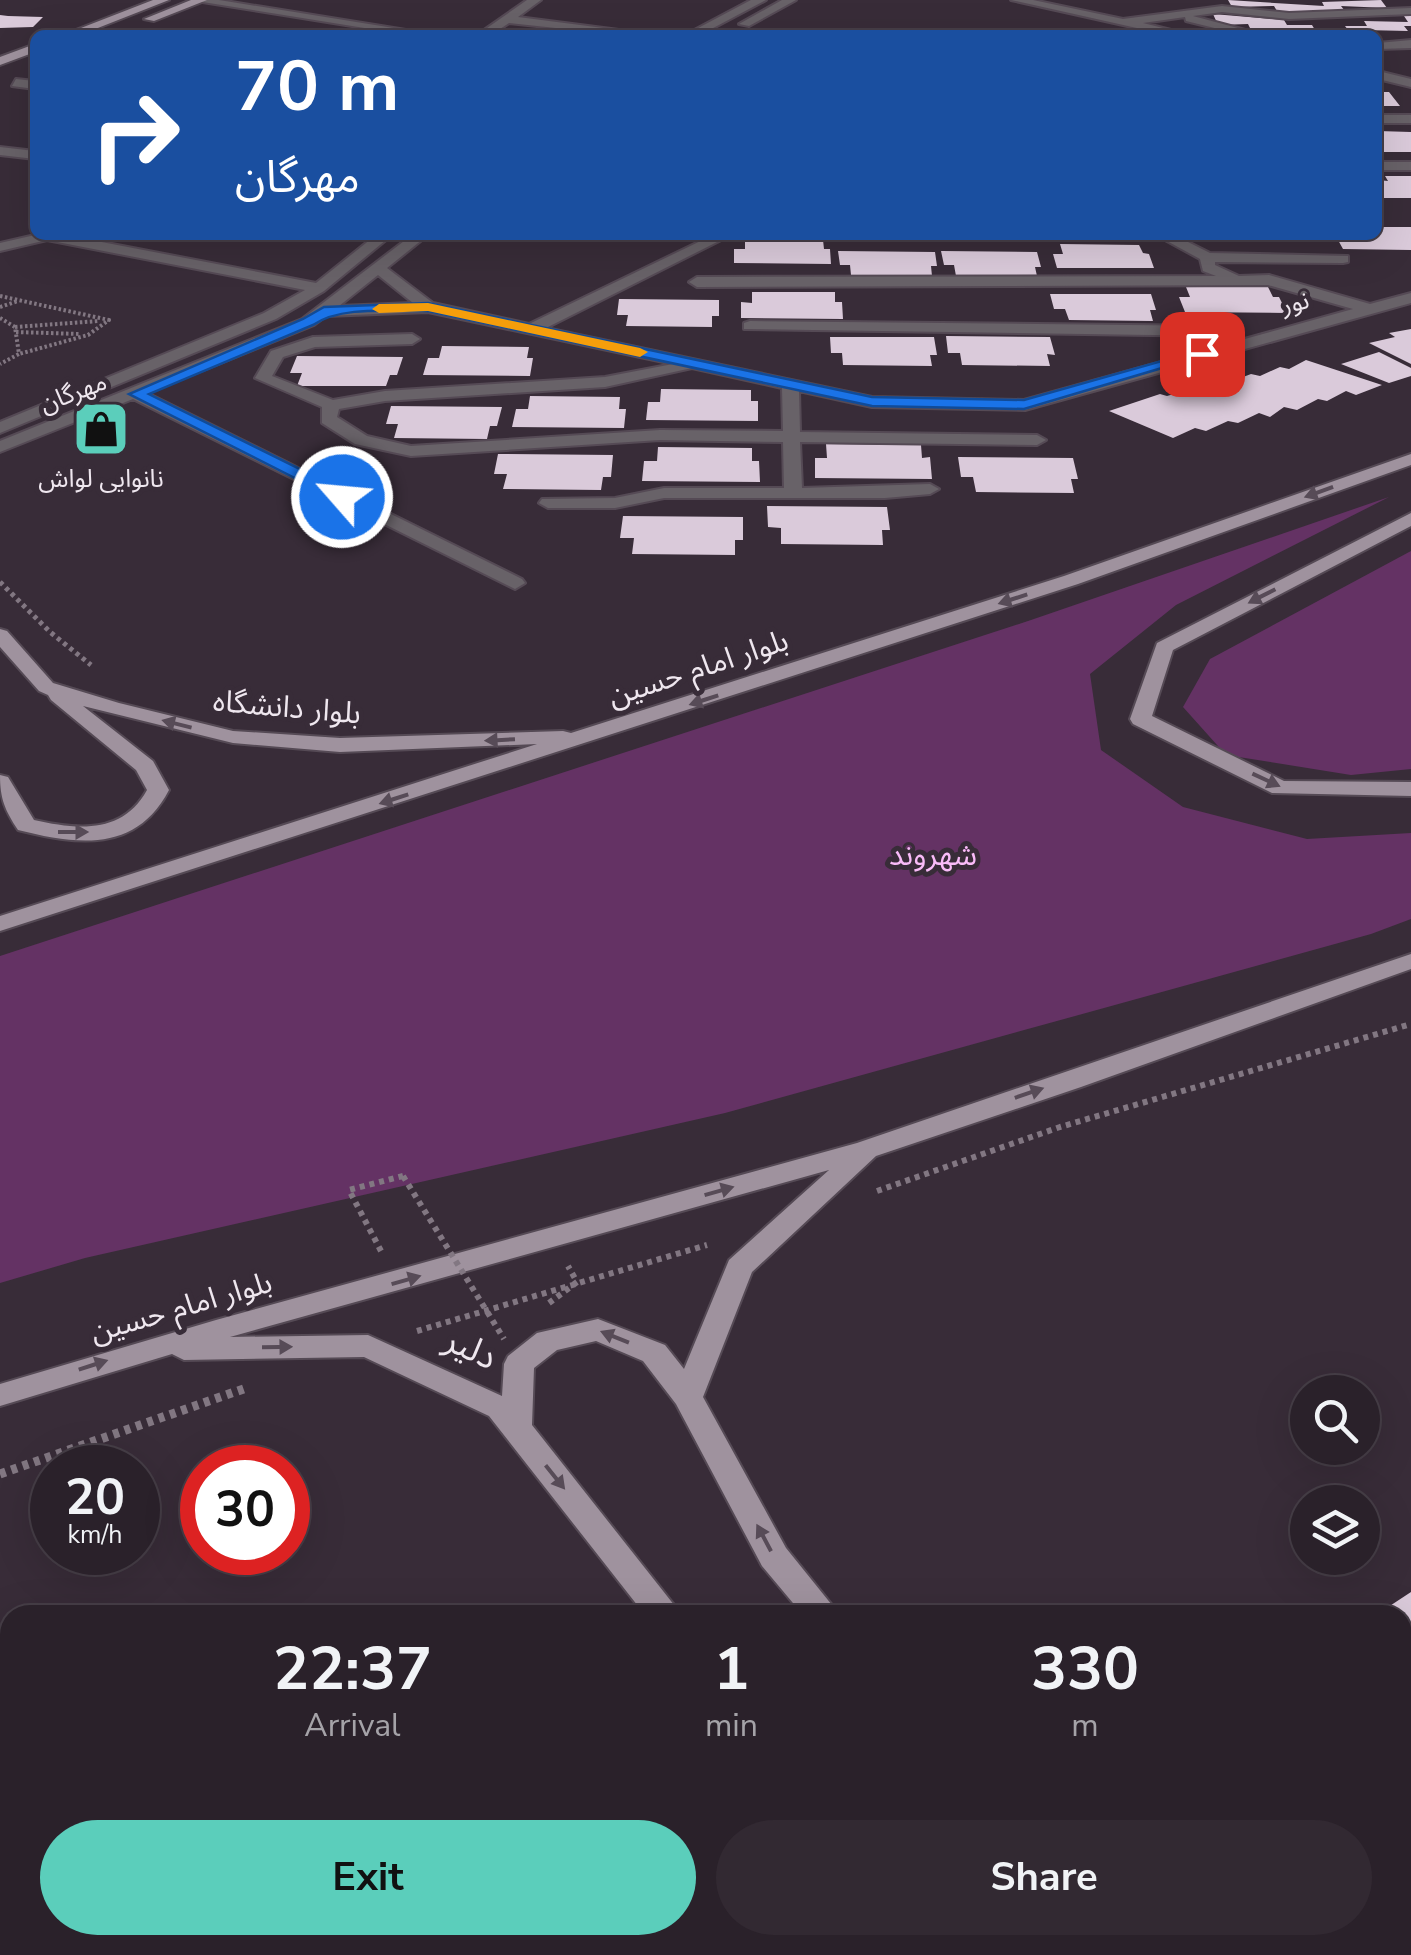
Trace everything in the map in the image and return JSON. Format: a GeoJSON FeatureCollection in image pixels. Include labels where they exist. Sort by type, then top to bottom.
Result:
{"type":"FeatureCollection","features":[{"type":"Feature","properties":{"kind":"main road"},"geometry":{"type":"LineString","coordinates":[[82,30],[163,0]]}},
{"type":"Feature","properties":{"kind":"main road"},"geometry":{"type":"LineString","coordinates":[[121,30],[199,0]]}},
{"type":"Feature","properties":{"kind":"main road"},"geometry":{"type":"LineString","coordinates":[[0,61],[30,50]]}},
{"type":"Feature","properties":{"kind":"main road"},"geometry":{"type":"LineString","coordinates":[[0,75],[30,64]]}},
{"type":"Feature","properties":{"kind":"main road","name":"بلوار امام حسین"},"geometry":{"type":"LineString","coordinates":[[0,924],[1071,580],[1411,459]]}},
{"type":"Feature","properties":{"kind":"main road"},"geometry":{"type":"LineString","coordinates":[[1411,519],[1164,647],[1141,719],[1280,788],[1411,789]]}},
{"type":"Feature","properties":{"kind":"main road","name":"بلوار دانشگاه"},"geometry":{"type":"LineString","coordinates":[[0,635],[46,686],[112,708],[233,738],[340,746],[598,735]]}},
{"type":"Feature","properties":{"kind":"main road"},"geometry":{"type":"LineString","coordinates":[[0,782],[26,824],[58,833],[105,832],[118,827],[142,816],[158,790],[145,766],[46,686]]}},
{"type":"Feature","properties":{"kind":"main road","name":"بلوار امام حسین"},"geometry":{"type":"LineString","coordinates":[[0,1395],[144,1349],[398,1283],[869,1148],[1411,962]]}},
{"type":"Feature","properties":{"kind":"main road"},"geometry":{"type":"LineString","coordinates":[[688,1396],[739,1268],[869,1148]]}},
{"type":"Feature","properties":{"kind":"main road"},"geometry":{"type":"LineString","coordinates":[[516,1428],[519,1364],[548,1341],[598,1330],[654,1353],[688,1396],[774,1558],[815,1605]]}},
{"type":"Feature","properties":{"kind":"main road","name":"دلیر"},"geometry":{"type":"LineString","coordinates":[[144,1349],[368,1346],[500,1408],[657,1605]]}},
{"type":"Feature","properties":{"kind":"street"},"geometry":{"type":"LineString","coordinates":[[199,0],[344,30]]}},
{"type":"Feature","properties":{"kind":"street"},"geometry":{"type":"LineString","coordinates":[[489,30],[532,0]]}},
{"type":"Feature","properties":{"kind":"street"},"geometry":{"type":"LineString","coordinates":[[701,30],[760,0]]}},
{"type":"Feature","properties":{"kind":"street"},"geometry":{"type":"LineString","coordinates":[[732,30],[790,0]]}},
{"type":"Feature","properties":{"kind":"street"},"geometry":{"type":"LineString","coordinates":[[1017,0],[1161,30]]}},
{"type":"Feature","properties":{"kind":"street"},"geometry":{"type":"LineString","coordinates":[[1091,16],[1102,8],[1100,3]]}},
{"type":"Feature","properties":{"kind":"street"},"geometry":{"type":"LineString","coordinates":[[243,8],[395,30]]}},
{"type":"Feature","properties":{"kind":"street"},"geometry":{"type":"LineString","coordinates":[[1123,22],[1222,9],[1289,16],[1411,12]]}},
{"type":"Feature","properties":{"kind":"street"},"geometry":{"type":"LineString","coordinates":[[1176,16],[1236,30]]}},
{"type":"Feature","properties":{"kind":"street"},"geometry":{"type":"LineString","coordinates":[[505,19],[607,30]]}},
{"type":"Feature","properties":{"kind":"street"},"geometry":{"type":"LineString","coordinates":[[1382,46],[1411,44]]}},
{"type":"Feature","properties":{"kind":"street"},"geometry":{"type":"LineString","coordinates":[[1382,76],[1411,83]]}},
{"type":"Feature","properties":{"kind":"street"},"geometry":{"type":"LineString","coordinates":[[16,83],[30,84]]}},
{"type":"Feature","properties":{"kind":"street"},"geometry":{"type":"LineString","coordinates":[[1382,119],[1411,119]]}},
{"type":"Feature","properties":{"kind":"street"},"geometry":{"type":"LineString","coordinates":[[0,151],[30,154]]}},
{"type":"Feature","properties":{"kind":"street"},"geometry":{"type":"LineString","coordinates":[[1382,166],[1411,166]]}},
{"type":"Feature","properties":{"kind":"street"},"geometry":{"type":"LineString","coordinates":[[0,229],[30,233]]}},
{"type":"Feature","properties":{"kind":"street"},"geometry":{"type":"LineString","coordinates":[[0,247],[33,240]]}},
{"type":"Feature","properties":{"kind":"street"},"geometry":{"type":"LineString","coordinates":[[73,240],[319,288]]}},
{"type":"Feature","properties":{"kind":"street","name":"مهرگان"},"geometry":{"type":"LineString","coordinates":[[0,428],[270,316],[319,288],[379,240]]}},
{"type":"Feature","properties":{"kind":"street","name":"مهرگان"},"geometry":{"type":"LineString","coordinates":[[0,448],[308,322],[415,240]]}},
{"type":"Feature","properties":{"kind":"street"},"geometry":{"type":"LineString","coordinates":[[531,329],[714,240]]}},
{"type":"Feature","properties":{"kind":"street"},"geometry":{"type":"LineString","coordinates":[[1173,240],[1207,256],[1344,259]]}},
{"type":"Feature","properties":{"kind":"street"},"geometry":{"type":"LineString","coordinates":[[1207,256],[1208,268],[1251,280]]}},
{"type":"Feature","properties":{"kind":"street","name":"نور"},"geometry":{"type":"LineString","coordinates":[[379,270],[428,307]]}},
{"type":"Feature","properties":{"kind":"street"},"geometry":{"type":"LineString","coordinates":[[750,326],[869,305],[1251,280],[1269,280],[1369,309]]}},
{"type":"Feature","properties":{"kind":"street"},"geometry":{"type":"LineString","coordinates":[[697,282],[869,305],[1220,331]]}},
{"type":"Feature","properties":{"kind":"street","name":"نور"},"geometry":{"type":"LineString","coordinates":[[324,311],[428,307],[872,402],[1024,405],[1411,298]]}},
{"type":"Feature","properties":{"kind":"street"},"geometry":{"type":"LineString","coordinates":[[412,339],[312,342],[278,354],[263,378],[331,405],[385,396],[605,382],[697,364]]}},
{"type":"Feature","properties":{"kind":"street"},"geometry":{"type":"LineString","coordinates":[[790,384],[793,493]]}},
{"type":"Feature","properties":{"kind":"street"},"geometry":{"type":"LineString","coordinates":[[136,394],[514,582]]}},
{"type":"Feature","properties":{"kind":"street"},"geometry":{"type":"LineString","coordinates":[[331,405],[328,420],[361,440],[411,451],[660,435],[1037,440]]}},
{"type":"Feature","properties":{"kind":"street"},"geometry":{"type":"LineString","coordinates":[[548,503],[615,503],[664,492],[930,489]]}},
{"type":"Feature","properties":{"kind":"path"},"geometry":{"type":"LineString","coordinates":[[0,296],[109,320]]}},
{"type":"Feature","properties":{"kind":"path"},"geometry":{"type":"LineString","coordinates":[[0,307],[20,300]]}},
{"type":"Feature","properties":{"kind":"path"},"geometry":{"type":"LineString","coordinates":[[0,318],[16,329],[88,335]]}},
{"type":"Feature","properties":{"kind":"path"},"geometry":{"type":"LineString","coordinates":[[16,329],[109,320]]}},
{"type":"Feature","properties":{"kind":"path"},"geometry":{"type":"LineString","coordinates":[[0,364],[20,354],[88,335],[109,320]]}},
{"type":"Feature","properties":{"kind":"path"},"geometry":{"type":"LineString","coordinates":[[16,329],[20,354]]}},
{"type":"Feature","properties":{"kind":"path"},"geometry":{"type":"LineString","coordinates":[[0,582],[50,632],[104,676]]}},
{"type":"Feature","properties":{"kind":"path"},"geometry":{"type":"LineString","coordinates":[[861,1197],[1060,1126],[1411,1024]]}},
{"type":"Feature","properties":{"kind":"path"},"geometry":{"type":"LineString","coordinates":[[398,1283],[348,1190],[404,1176],[504,1340]]}},
{"type":"Feature","properties":{"kind":"path"},"geometry":{"type":"LineString","coordinates":[[368,1346],[712,1244]]}},
{"type":"Feature","properties":{"kind":"path"},"geometry":{"type":"LineString","coordinates":[[0,1474],[257,1384]]}},
{"type":"Feature","properties":{"kind":"green space","name":"شهروند"},"geometry":{"type":"Polygon","coordinates":[[[1389,497],[1176,605],[1090,674],[1101,750],[1183,807],[1307,839],[1411,833],[1411,919],[1371,934],[725,1113],[85,1258],[0,1283],[0,956],[1031,620],[1389,497]]]}},
{"type":"Feature","properties":{"kind":"green space"},"geometry":{"type":"Polygon","coordinates":[[[1411,551],[1411,769],[1351,775],[1226,755],[1183,707],[1210,659],[1411,551]]]}},
{"type":"Feature","properties":{"kind":"building"},"geometry":{"type":"Polygon","coordinates":[[[1228,0],[1324,6],[1322,2],[1381,0],[1387,8],[1341,6],[1345,11],[1277,11],[1274,6],[1232,7],[1228,0]]]}},
{"type":"Feature","properties":{"kind":"building"},"geometry":{"type":"Polygon","coordinates":[[[1213,14],[1284,20],[1287,25],[1312,25],[1315,30],[1251,30],[1248,24],[1218,25],[1213,14]]]}},
{"type":"Feature","properties":{"kind":"building"},"geometry":{"type":"Polygon","coordinates":[[[0,15],[43,17],[33,27],[0,28],[0,15]]]}},
{"type":"Feature","properties":{"kind":"building"},"geometry":{"type":"Polygon","coordinates":[[[1404,16],[1411,16],[1411,26],[1404,26],[1408,31],[1348,30],[1345,26],[1367,26],[1364,21],[1408,22],[1404,16]]]}},
{"type":"Feature","properties":{"kind":"building"},"geometry":{"type":"Polygon","coordinates":[[[1382,92],[1389,92],[1400,106],[1382,106],[1382,92]]]}},
{"type":"Feature","properties":{"kind":"building"},"geometry":{"type":"Polygon","coordinates":[[[1382,131],[1411,132],[1411,152],[1382,152],[1382,131]]]}},
{"type":"Feature","properties":{"kind":"building"},"geometry":{"type":"Polygon","coordinates":[[[1385,176],[1411,176],[1411,198],[1382,198],[1382,180],[1388,181],[1385,176]]]}},
{"type":"Feature","properties":{"kind":"building"},"geometry":{"type":"Polygon","coordinates":[[[1382,227],[1411,227],[1411,250],[1343,249],[1338,240],[1382,240],[1382,227]]]}},
{"type":"Feature","properties":{"kind":"building"},"geometry":{"type":"Polygon","coordinates":[[[745,240],[823,240],[824,249],[830,249],[831,264],[734,263],[734,249],[745,249],[745,240]]]}},
{"type":"Feature","properties":{"kind":"building"},"geometry":{"type":"Polygon","coordinates":[[[1060,244],[1139,245],[1143,253],[1149,254],[1154,268],[1057,268],[1053,254],[1063,254],[1060,244]]]}},
{"type":"Feature","properties":{"kind":"building"},"geometry":{"type":"Polygon","coordinates":[[[838,251],[935,252],[937,266],[931,266],[932,276],[851,275],[850,265],[840,265],[838,251]]]}},
{"type":"Feature","properties":{"kind":"building"},"geometry":{"type":"Polygon","coordinates":[[[941,251],[1037,252],[1041,267],[1035,267],[1037,276],[956,276],[954,265],[944,265],[941,251]]]}},
{"type":"Feature","properties":{"kind":"building"},"geometry":{"type":"Polygon","coordinates":[[[1186,287],[1268,287],[1287,313],[1185,312],[1179,297],[1190,297],[1186,287]]]}},
{"type":"Feature","properties":{"kind":"building"},"geometry":{"type":"Polygon","coordinates":[[[752,292],[835,292],[835,302],[842,302],[843,319],[741,318],[741,302],[752,303],[752,292]]]}},
{"type":"Feature","properties":{"kind":"building"},"geometry":{"type":"Polygon","coordinates":[[[1050,294],[1151,294],[1156,310],[1150,310],[1153,321],[1069,320],[1065,309],[1054,309],[1050,294]]]}},
{"type":"Feature","properties":{"kind":"building"},"geometry":{"type":"Polygon","coordinates":[[[619,299],[719,300],[719,316],[712,316],[712,327],[626,326],[628,315],[617,315],[619,299]]]}},
{"type":"Feature","properties":{"kind":"building"},"geometry":{"type":"Polygon","coordinates":[[[1411,329],[1411,364],[1369,343],[1395,337],[1389,333],[1411,329]]]}},
{"type":"Feature","properties":{"kind":"building"},"geometry":{"type":"Polygon","coordinates":[[[946,336],[1050,337],[1055,355],[1047,354],[1050,366],[962,365],[960,353],[948,353],[946,336]]]}},
{"type":"Feature","properties":{"kind":"building"},"geometry":{"type":"Polygon","coordinates":[[[830,337],[934,337],[937,355],[930,355],[932,366],[843,365],[842,353],[831,353],[830,337]]]}},
{"type":"Feature","properties":{"kind":"building"},"geometry":{"type":"Polygon","coordinates":[[[442,346],[529,347],[527,358],[533,358],[530,376],[423,375],[428,358],[439,358],[442,346]]]}},
{"type":"Feature","properties":{"kind":"building"},"geometry":{"type":"Polygon","coordinates":[[[1379,352],[1411,368],[1411,376],[1389,383],[1341,364],[1379,352]]]}},
{"type":"Feature","properties":{"kind":"building"},"geometry":{"type":"Polygon","coordinates":[[[297,356],[403,357],[397,375],[390,375],[386,386],[297,386],[302,373],[290,373],[297,356]]]}},
{"type":"Feature","properties":{"kind":"building"},"geometry":{"type":"Polygon","coordinates":[[[1306,360],[1382,385],[1356,395],[1346,391],[1327,401],[1318,399],[1297,410],[1284,407],[1270,417],[1259,413],[1206,431],[1195,428],[1173,438],[1109,411],[1160,394],[1167,396],[1251,374],[1260,376],[1280,367],[1289,369],[1306,360]]]}},
{"type":"Feature","properties":{"kind":"building"},"geometry":{"type":"Polygon","coordinates":[[[661,389],[751,390],[751,401],[758,401],[758,421],[646,420],[648,402],[660,402],[661,389]]]}},
{"type":"Feature","properties":{"kind":"building"},"geometry":{"type":"Polygon","coordinates":[[[530,396],[620,397],[619,409],[626,409],[624,428],[512,427],[516,409],[528,409],[530,396]]]}},
{"type":"Feature","properties":{"kind":"building"},"geometry":{"type":"Polygon","coordinates":[[[391,406],[502,407],[497,426],[490,426],[487,439],[394,438],[398,424],[386,424],[391,406]]]}},
{"type":"Feature","properties":{"kind":"building"},"geometry":{"type":"Polygon","coordinates":[[[826,444],[921,445],[922,458],[930,457],[932,479],[815,478],[815,458],[827,458],[826,444]]]}},
{"type":"Feature","properties":{"kind":"building"},"geometry":{"type":"Polygon","coordinates":[[[658,447],[752,448],[752,461],[759,461],[760,482],[642,481],[644,461],[657,461],[658,447]]]}},
{"type":"Feature","properties":{"kind":"building"},"geometry":{"type":"Polygon","coordinates":[[[498,454],[613,455],[611,477],[603,477],[601,490],[503,489],[507,474],[494,474],[498,454]]]}},
{"type":"Feature","properties":{"kind":"building"},"geometry":{"type":"Polygon","coordinates":[[[958,457],[1073,458],[1078,479],[1071,479],[1074,493],[976,492],[973,477],[961,477],[958,457]]]}},
{"type":"Feature","properties":{"kind":"building"},"geometry":{"type":"Polygon","coordinates":[[[767,506],[887,507],[890,530],[882,530],[883,545],[781,544],[781,528],[768,527],[767,506]]]}},
{"type":"Feature","properties":{"kind":"building"},"geometry":{"type":"Polygon","coordinates":[[[623,516],[743,517],[743,540],[735,540],[735,555],[632,554],[634,538],[620,538],[623,516]]]}},
{"type":"Feature","properties":{"kind":"building"},"geometry":{"type":"Polygon","coordinates":[[[1411,1592],[1411,1605],[1391,1605],[1411,1592]]]}},
{"type":"Feature","properties":{"kind":"slow traffic"},"geometry":{"type":"LineString","coordinates":[[379,309],[428,307],[640,352]]}},
{"type":"Feature","properties":{"kind":"place","name":"نانوایی لواش"},"geometry":{"type":"Point","coordinates":[101,429]}},
{"type":"Feature","properties":{"kind":"route"},"geometry":{"type":"LineString","coordinates":[[342,497],[136,394],[308,322],[324,311],[363,309],[428,307],[872,402],[1024,405],[1202,354]]}}]}
